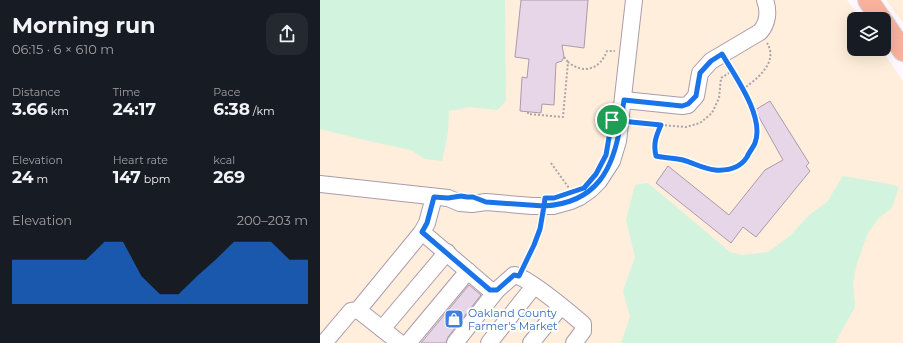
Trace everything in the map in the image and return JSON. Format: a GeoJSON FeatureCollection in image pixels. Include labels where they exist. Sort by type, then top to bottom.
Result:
{"type":"FeatureCollection","features":[{"type":"Feature","properties":{"kind":"main road"},"geometry":{"type":"LineString","coordinates":[[868,0],[876,12]]}},
{"type":"Feature","properties":{"kind":"main road"},"geometry":{"type":"LineString","coordinates":[[891,33],[903,51]]}},
{"type":"Feature","properties":{"kind":"street"},"geometry":{"type":"LineString","coordinates":[[320,184],[441,198],[461,196],[473,197],[486,202],[544,206],[562,204],[571,201],[590,190],[599,182],[612,161],[618,141],[624,100],[634,0]]}},
{"type":"Feature","properties":{"kind":"street"},"geometry":{"type":"LineString","coordinates":[[624,100],[682,106],[688,104],[696,96],[700,73],[711,61],[760,32],[765,26],[768,7],[765,0]]}},
{"type":"Feature","properties":{"kind":"street"},"geometry":{"type":"LineString","coordinates":[[324,343],[351,311],[358,310],[422,232],[441,198]]}},
{"type":"Feature","properties":{"kind":"street"},"geometry":{"type":"LineString","coordinates":[[422,232],[490,290],[497,290]]}},
{"type":"Feature","properties":{"kind":"street"},"geometry":{"type":"LineString","coordinates":[[382,329],[447,252]]}},
{"type":"Feature","properties":{"kind":"street"},"geometry":{"type":"LineString","coordinates":[[408,343],[468,271]]}},
{"type":"Feature","properties":{"kind":"street"},"geometry":{"type":"LineString","coordinates":[[455,343],[497,290],[514,275],[519,276],[534,286],[583,324],[583,331],[574,343]]}},
{"type":"Feature","properties":{"kind":"street"},"geometry":{"type":"LineString","coordinates":[[489,343],[534,286]]}},
{"type":"Feature","properties":{"kind":"street"},"geometry":{"type":"LineString","coordinates":[[531,343],[561,306]]}},
{"type":"Feature","properties":{"kind":"street"},"geometry":{"type":"LineString","coordinates":[[358,310],[400,343]]}},
{"type":"Feature","properties":{"kind":"path"},"geometry":{"type":"LineString","coordinates":[[743,89],[757,80],[766,69],[770,56],[770,48],[760,32]]}},
{"type":"Feature","properties":{"kind":"path"},"geometry":{"type":"LineString","coordinates":[[564,57],[573,66],[588,69],[604,60],[607,51],[620,51]]}},
{"type":"Feature","properties":{"kind":"path"},"geometry":{"type":"LineString","coordinates":[[621,121],[661,125],[655,138],[654,148],[656,156],[683,160],[714,170],[726,170],[736,167],[745,159],[755,143],[757,128],[755,115],[743,89],[722,54]]}},
{"type":"Feature","properties":{"kind":"path"},"geometry":{"type":"LineString","coordinates":[[528,112],[528,114],[563,117],[568,62]]}},
{"type":"Feature","properties":{"kind":"path"},"geometry":{"type":"LineString","coordinates":[[551,163],[571,192]]}},
{"type":"Feature","properties":{"kind":"path"},"geometry":{"type":"LineString","coordinates":[[519,276],[538,234],[544,206]]}},
{"type":"Feature","properties":{"kind":"shaded area"},"geometry":{"type":"Polygon","coordinates":[[[320,0],[847,0],[856,12],[847,12],[847,56],[886,56],[903,81],[903,343],[320,343],[320,0]]]}},
{"type":"Feature","properties":{"kind":"shaded area"},"geometry":{"type":"Polygon","coordinates":[[[886,0],[903,0],[903,23],[886,0]]]}},
{"type":"Feature","properties":{"kind":"green space"},"geometry":{"type":"Polygon","coordinates":[[[320,0],[505,0],[506,101],[497,110],[470,107],[449,111],[448,132],[442,161],[425,159],[411,150],[320,129],[320,0]]]}},
{"type":"Feature","properties":{"kind":"green space"},"geometry":{"type":"Polygon","coordinates":[[[843,176],[899,187],[892,208],[879,218],[868,233],[857,263],[853,283],[855,307],[835,343],[621,343],[630,317],[623,291],[635,257],[626,220],[635,185],[648,183],[730,252],[742,255],[768,252],[791,235],[809,215],[827,202],[843,176]]]}},
{"type":"Feature","properties":{"kind":"building"},"geometry":{"type":"Polygon","coordinates":[[[521,0],[588,0],[584,48],[562,45],[564,57],[562,61],[556,63],[554,105],[542,104],[541,113],[520,111],[522,77],[527,78],[529,59],[515,57],[521,0]]]}},
{"type":"Feature","properties":{"kind":"building"},"geometry":{"type":"Polygon","coordinates":[[[770,101],[809,163],[806,166],[810,171],[756,237],[743,227],[731,243],[656,183],[668,166],[729,215],[765,170],[783,160],[755,110],[770,101]]]}},
{"type":"Feature","properties":{"kind":"building","name":"Oakland County Farmer's Market"},"geometry":{"type":"Polygon","coordinates":[[[469,285],[481,295],[448,337],[446,343],[421,343],[469,285]]]}},
{"type":"Feature","properties":{"kind":"place","name":"Oakland County Farmer's Market"},"geometry":{"type":"Point","coordinates":[454,319]}},
{"type":"Feature","properties":{"kind":"route"},"geometry":{"type":"LineString","coordinates":[[612,120],[606,155],[596,174],[584,188],[554,198],[545,198],[544,206],[486,202],[473,197],[461,196],[448,198],[434,197],[427,223],[422,232],[490,290],[497,290],[514,275],[519,276],[540,229],[544,206],[553,206],[571,201],[580,197],[599,182],[609,168],[615,153],[621,121],[661,125],[655,138],[654,148],[656,156],[683,160],[714,170],[726,170],[736,167],[745,159],[755,143],[757,128],[755,115],[746,94],[722,54],[711,61],[700,73],[698,91],[693,101],[682,106],[624,100],[621,121],[612,120]]}}]}
